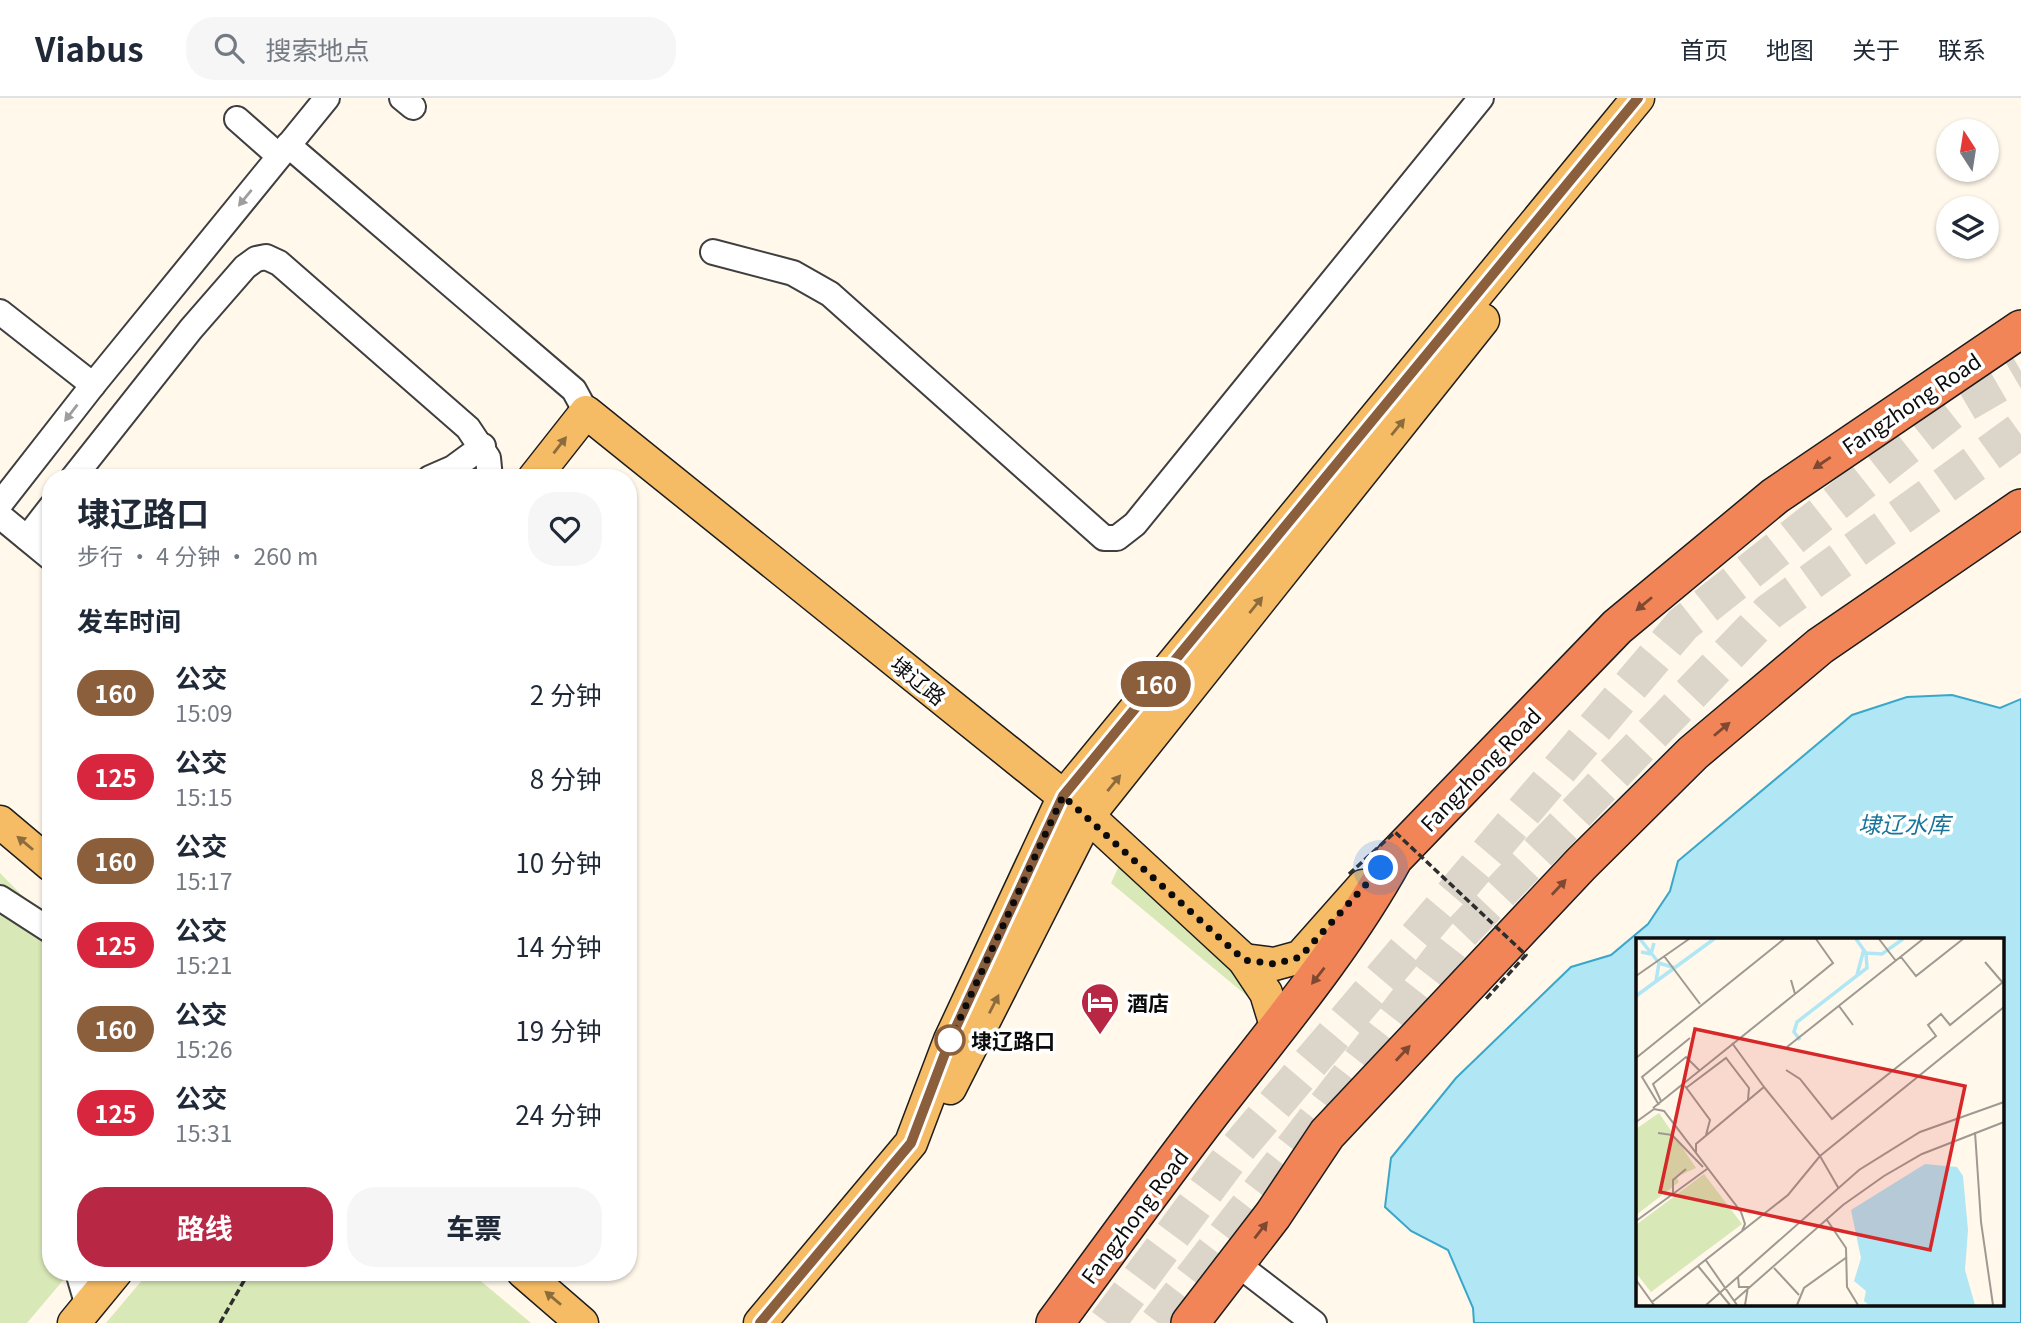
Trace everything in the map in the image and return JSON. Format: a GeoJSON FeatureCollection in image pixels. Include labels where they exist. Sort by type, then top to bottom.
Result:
{"type":"FeatureCollection","features":[{"type":"Feature","properties":{"kind":"highway","name":"Fangzhong Road"},"geometry":{"type":"LineString","coordinates":[[1055,1323],[1369,903],[1394,858],[1617,627],[1775,496],[2021,329]]}},
{"type":"Feature","properties":{"kind":"highway"},"geometry":{"type":"LineString","coordinates":[[1190,1323],[1273,1215],[1327,1134],[1581,864],[1693,752],[1820,646],[2021,509]]}},
{"type":"Feature","properties":{"kind":"main road"},"geometry":{"type":"LineString","coordinates":[[760,1323],[911,1143],[950,1040],[1063,796],[1638,98]]}},
{"type":"Feature","properties":{"kind":"main road"},"geometry":{"type":"LineString","coordinates":[[779,1323],[919,1148],[1088,816],[1660,98]]}},
{"type":"Feature","properties":{"kind":"main road"},"geometry":{"type":"LineString","coordinates":[[541,469],[586,412]]}},
{"type":"Feature","properties":{"kind":"main road","name":"埭辽路"},"geometry":{"type":"LineString","coordinates":[[586,412],[1088,816],[1244,960],[1266,993],[1277,1029]]}},
{"type":"Feature","properties":{"kind":"main road"},"geometry":{"type":"LineString","coordinates":[[0,822],[42,857]]}},
{"type":"Feature","properties":{"kind":"main road"},"geometry":{"type":"LineString","coordinates":[[1244,960],[1275,964],[1300,957],[1372,876],[1394,858]]}},
{"type":"Feature","properties":{"kind":"main road"},"geometry":{"type":"LineString","coordinates":[[81,1315],[109,1281]]}},
{"type":"Feature","properties":{"kind":"main road"},"geometry":{"type":"LineString","coordinates":[[533,1281],[582,1323]]}},
{"type":"Feature","properties":{"kind":"street"},"geometry":{"type":"LineString","coordinates":[[0,505],[93,385],[327,98]]}},
{"type":"Feature","properties":{"kind":"street"},"geometry":{"type":"LineString","coordinates":[[713,252],[793,273],[830,294],[1104,538],[1117,537],[1135,524],[1481,98]]}},
{"type":"Feature","properties":{"kind":"street"},"geometry":{"type":"LineString","coordinates":[[237,119],[283,151],[573,390],[586,412]]}},
{"type":"Feature","properties":{"kind":"street"},"geometry":{"type":"LineString","coordinates":[[80,469],[203,314],[245,267],[256,259],[267,257],[279,263],[468,428],[483,446],[489,469]]}},
{"type":"Feature","properties":{"kind":"street"},"geometry":{"type":"LineString","coordinates":[[0,312],[93,385]]}},
{"type":"Feature","properties":{"kind":"street"},"geometry":{"type":"LineString","coordinates":[[451,469],[483,446]]}},
{"type":"Feature","properties":{"kind":"street"},"geometry":{"type":"LineString","coordinates":[[0,516],[42,550]]}},
{"type":"Feature","properties":{"kind":"street"},"geometry":{"type":"LineString","coordinates":[[27,538],[42,519]]}},
{"type":"Feature","properties":{"kind":"street"},"geometry":{"type":"LineString","coordinates":[[0,898],[42,925]]}},
{"type":"Feature","properties":{"kind":"street"},"geometry":{"type":"LineString","coordinates":[[1236,1263],[1314,1323]]}},
{"type":"Feature","properties":{"kind":"street"},"geometry":{"type":"LineString","coordinates":[[79,1281],[81,1315]]}},
{"type":"Feature","properties":{"kind":"path"},"geometry":{"type":"LineString","coordinates":[[1349,874],[1395,831],[1526,955],[1485,1000]]}},
{"type":"Feature","properties":{"kind":"path"},"geometry":{"type":"LineString","coordinates":[[220,1323],[244,1281]]}},
{"type":"Feature","properties":{"kind":"green space"},"geometry":{"type":"Polygon","coordinates":[[[1119,866],[1130,871],[1243,971],[1264,1010],[1111,883],[1119,866]]]}},
{"type":"Feature","properties":{"kind":"green space"},"geometry":{"type":"Polygon","coordinates":[[[0,873],[42,916],[42,1281],[62,1281],[27,1323],[0,1323],[0,873]]]}},
{"type":"Feature","properties":{"kind":"green space"},"geometry":{"type":"Polygon","coordinates":[[[141,1281],[481,1281],[531,1323],[106,1323],[141,1281]]]}},
{"type":"Feature","properties":{"kind":"water","name":"埭辽水库"},"geometry":{"type":"Polygon","coordinates":[[[1952,695],[2000,708],[2021,699],[2021,1323],[1474,1323],[1473,1308],[1448,1250],[1411,1231],[1385,1207],[1391,1158],[1456,1078],[1571,967],[1611,955],[1648,924],[1670,891],[1678,861],[1852,715],[1907,697],[1952,695]]]}},
{"type":"Feature","properties":{"kind":"tunnel"},"geometry":{"type":"LineString","coordinates":[[1107,1323],[1232,1155],[1683,624],[1952,411],[2021,371]]}},
{"type":"Feature","properties":{"kind":"tunnel"},"geometry":{"type":"LineString","coordinates":[[1158,1323],[1457,937],[1769,612],[2021,430]]}},
{"type":"Feature","properties":{"kind":"bus line","name":"160"},"geometry":{"type":"LineString","coordinates":[[760,1323],[911,1143],[950,1040],[1063,796],[1638,98]]}},
{"type":"Feature","properties":{"kind":"place","name":"酒店"},"geometry":{"type":"Point","coordinates":[1100,1036]}},
{"type":"Feature","properties":{"kind":"place","name":"埭辽路口"},"geometry":{"type":"Point","coordinates":[950,1040]}},
{"type":"Feature","properties":{"kind":"route"},"geometry":{"type":"LineString","coordinates":[[950,1040],[1063,796],[1244,960],[1263,964],[1286,964],[1300,957],[1381,868]]}}]}
